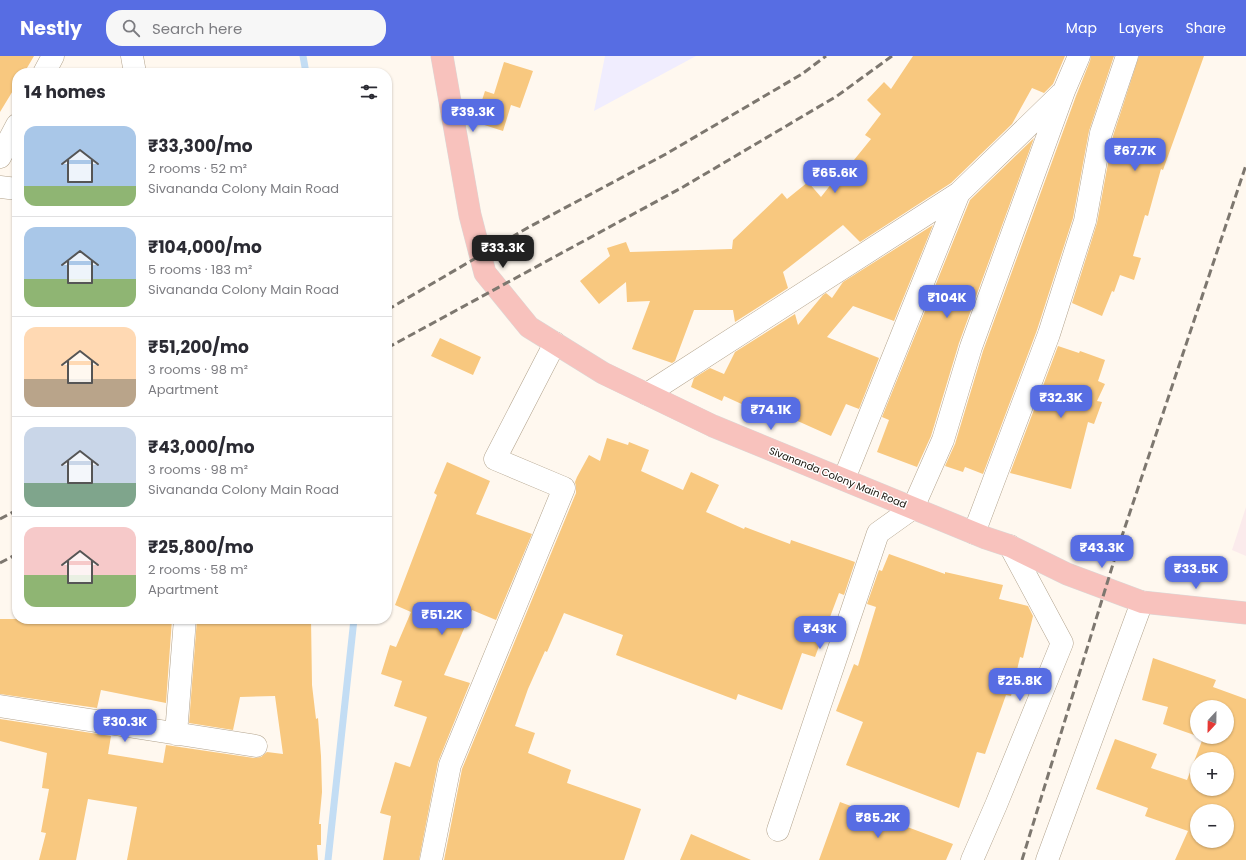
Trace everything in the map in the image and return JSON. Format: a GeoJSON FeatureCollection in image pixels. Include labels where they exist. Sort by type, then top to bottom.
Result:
{"type":"FeatureCollection","features":[{"type":"Feature","properties":{"kind":"main road","name":"Sivananda Colony Main Road"},"geometry":{"type":"LineString","coordinates":[[442,56],[470,215],[485,273],[529,326],[603,373],[713,426],[974,533],[1010,546],[1067,574],[1142,602]]}},
{"type":"Feature","properties":{"kind":"main road"},"geometry":{"type":"LineString","coordinates":[[1142,602],[1246,613]]}},
{"type":"Feature","properties":{"kind":"street"},"geometry":{"type":"LineString","coordinates":[[47,68],[53,56]]}},
{"type":"Feature","properties":{"kind":"street"},"geometry":{"type":"LineString","coordinates":[[132,56],[134,68]]}},
{"type":"Feature","properties":{"kind":"street"},"geometry":{"type":"LineString","coordinates":[[778,830],[878,533],[913,508],[943,440],[971,347],[1064,91],[1079,56]]}},
{"type":"Feature","properties":{"kind":"street"},"geometry":{"type":"LineString","coordinates":[[974,533],[1049,334],[1085,221],[1100,133],[1127,56]]}},
{"type":"Feature","properties":{"kind":"street"},"geometry":{"type":"LineString","coordinates":[[647,394],[959,193],[1064,91]]}},
{"type":"Feature","properties":{"kind":"street"},"geometry":{"type":"LineString","coordinates":[[0,157],[12,134]]}},
{"type":"Feature","properties":{"kind":"street"},"geometry":{"type":"LineString","coordinates":[[0,187],[12,188]]}},
{"type":"Feature","properties":{"kind":"street"},"geometry":{"type":"LineString","coordinates":[[844,479],[959,193]]}},
{"type":"Feature","properties":{"kind":"street"},"geometry":{"type":"LineString","coordinates":[[431,860],[450,765],[564,488],[495,459],[555,343]]}},
{"type":"Feature","properties":{"kind":"street"},"geometry":{"type":"LineString","coordinates":[[972,860],[1062,643],[1010,546]]}},
{"type":"Feature","properties":{"kind":"street"},"geometry":{"type":"LineString","coordinates":[[1047,860],[1142,602]]}},
{"type":"Feature","properties":{"kind":"street"},"geometry":{"type":"LineString","coordinates":[[176,734],[185,624]]}},
{"type":"Feature","properties":{"kind":"street"},"geometry":{"type":"LineString","coordinates":[[0,706],[256,746]]}},
{"type":"Feature","properties":{"kind":"shaded area"},"geometry":{"type":"Polygon","coordinates":[[[605,56],[696,56],[594,111],[605,56]]]}},
{"type":"Feature","properties":{"kind":"shaded area"},"geometry":{"type":"Polygon","coordinates":[[[1246,507],[1246,556],[1232,550],[1246,507]]]}},
{"type":"Feature","properties":{"kind":"building"},"geometry":{"type":"Polygon","coordinates":[[[0,56],[34,56],[27,68],[12,68],[12,92],[0,112],[0,56]]]}},
{"type":"Feature","properties":{"kind":"building"},"geometry":{"type":"Polygon","coordinates":[[[913,56],[1065,56],[1053,84],[1044,93],[1032,88],[1012,124],[951,183],[860,242],[843,225],[783,272],[788,288],[735,322],[733,310],[694,310],[675,361],[672,363],[632,349],[650,301],[627,302],[626,282],[599,304],[580,281],[610,256],[607,248],[626,242],[630,252],[732,249],[733,240],[782,193],[787,199],[808,182],[821,197],[839,174],[841,176],[871,139],[865,135],[881,114],[867,100],[884,82],[891,89],[913,56]]]}},
{"type":"Feature","properties":{"kind":"building"},"geometry":{"type":"Polygon","coordinates":[[[1091,56],[1114,56],[1089,131],[1073,218],[1037,330],[983,474],[965,467],[963,472],[945,466],[955,444],[983,351],[1091,56]]]}},
{"type":"Feature","properties":{"kind":"building"},"geometry":{"type":"Polygon","coordinates":[[[1139,56],[1204,56],[1163,170],[1161,169],[1148,216],[1145,215],[1133,256],[1141,258],[1134,280],[1120,275],[1114,292],[1112,291],[1102,316],[1072,303],[1097,223],[1113,136],[1139,56]]]}},
{"type":"Feature","properties":{"kind":"building"},"geometry":{"type":"Polygon","coordinates":[[[504,62],[533,71],[520,108],[511,105],[503,131],[475,122],[485,91],[494,94],[504,62]]]}},
{"type":"Feature","properties":{"kind":"building"},"geometry":{"type":"Polygon","coordinates":[[[1034,138],[959,343],[931,436],[917,467],[877,452],[889,420],[882,417],[970,200],[1034,138]]]}},
{"type":"Feature","properties":{"kind":"building"},"geometry":{"type":"Polygon","coordinates":[[[933,225],[894,321],[853,306],[827,337],[879,358],[859,409],[846,404],[831,436],[760,404],[757,411],[724,396],[722,401],[691,387],[694,378],[710,368],[724,374],[735,352],[795,314],[798,325],[823,295],[826,293],[832,298],[843,282],[933,225]]]}},
{"type":"Feature","properties":{"kind":"building"},"geometry":{"type":"Polygon","coordinates":[[[440,338],[481,357],[473,375],[431,356],[440,338]]]}},
{"type":"Feature","properties":{"kind":"building"},"geometry":{"type":"Polygon","coordinates":[[[1058,346],[1079,353],[1080,351],[1105,360],[1098,381],[1105,384],[1097,401],[1102,402],[1094,424],[1088,422],[1071,489],[1010,473],[1058,346]]]}},
{"type":"Feature","properties":{"kind":"building"},"geometry":{"type":"Polygon","coordinates":[[[607,438],[628,445],[629,442],[649,450],[641,471],[683,490],[691,472],[719,485],[706,512],[744,529],[745,527],[790,544],[791,540],[855,562],[844,595],[839,593],[815,657],[802,653],[782,710],[738,694],[736,700],[616,655],[623,635],[564,613],[547,652],[545,651],[528,689],[515,726],[535,733],[528,753],[571,770],[567,783],[641,809],[624,860],[444,860],[462,769],[576,493],[575,482],[577,477],[589,455],[600,461],[607,438]]]}},
{"type":"Feature","properties":{"kind":"building"},"geometry":{"type":"Polygon","coordinates":[[[447,462],[490,481],[476,514],[532,534],[496,620],[472,610],[444,675],[470,683],[438,762],[419,860],[383,860],[391,816],[380,813],[395,762],[410,767],[427,717],[394,706],[402,681],[381,674],[390,645],[396,647],[411,612],[395,605],[437,495],[434,493],[447,462]]]}},
{"type":"Feature","properties":{"kind":"building"},"geometry":{"type":"Polygon","coordinates":[[[889,554],[945,574],[945,572],[1003,585],[999,599],[1028,606],[1033,616],[1023,658],[1020,657],[1011,696],[1006,695],[985,754],[977,752],[959,808],[846,765],[863,722],[836,711],[854,664],[858,666],[876,607],[867,604],[879,570],[882,571],[889,554]]]}},
{"type":"Feature","properties":{"kind":"building"},"geometry":{"type":"Polygon","coordinates":[[[0,619],[12,619],[12,624],[172,624],[166,703],[101,690],[97,708],[0,694],[0,619]]]}},
{"type":"Feature","properties":{"kind":"building"},"geometry":{"type":"Polygon","coordinates":[[[197,624],[311,624],[312,685],[316,719],[318,718],[321,756],[322,792],[319,824],[321,824],[321,845],[317,845],[318,860],[127,860],[137,807],[88,799],[76,860],[39,860],[46,833],[41,832],[49,789],[42,788],[47,753],[0,741],[0,719],[111,736],[108,754],[163,763],[166,745],[254,758],[261,757],[267,752],[283,754],[275,696],[240,697],[233,730],[189,723],[197,624]]]}},
{"type":"Feature","properties":{"kind":"building"},"geometry":{"type":"Polygon","coordinates":[[[1153,658],[1216,680],[1213,687],[1246,699],[1246,860],[1175,860],[1188,831],[1145,816],[1148,808],[1096,789],[1115,739],[1157,754],[1151,768],[1187,780],[1190,772],[1190,796],[1234,796],[1234,752],[1198,752],[1201,744],[1234,744],[1234,700],[1190,700],[1190,734],[1163,724],[1168,707],[1142,700],[1153,658]]]}},
{"type":"Feature","properties":{"kind":"building"},"geometry":{"type":"Polygon","coordinates":[[[840,802],[953,844],[946,860],[819,860],[840,802]]]}},
{"type":"Feature","properties":{"kind":"building"},"geometry":{"type":"Polygon","coordinates":[[[691,834],[751,860],[680,860],[691,834]]]}},
{"type":"Feature","properties":{"kind":"waterway"},"geometry":{"type":"LineString","coordinates":[[303,56],[305,68]]}},
{"type":"Feature","properties":{"kind":"waterway"},"geometry":{"type":"LineString","coordinates":[[328,860],[353,624]]}},
{"type":"Feature","properties":{"kind":"railway"},"geometry":{"type":"LineString","coordinates":[[392,307],[529,227],[666,154],[802,74],[826,56]]}},
{"type":"Feature","properties":{"kind":"railway"},"geometry":{"type":"LineString","coordinates":[[392,345],[683,187],[837,96],[892,56]]}},
{"type":"Feature","properties":{"kind":"railway"},"geometry":{"type":"LineString","coordinates":[[1022,860],[1117,551],[1246,165]]}},
{"type":"Feature","properties":{"kind":"railway"},"geometry":{"type":"LineString","coordinates":[[0,519],[12,513]]}},
{"type":"Feature","properties":{"kind":"railway"},"geometry":{"type":"LineString","coordinates":[[0,563],[12,557]]}}]}
